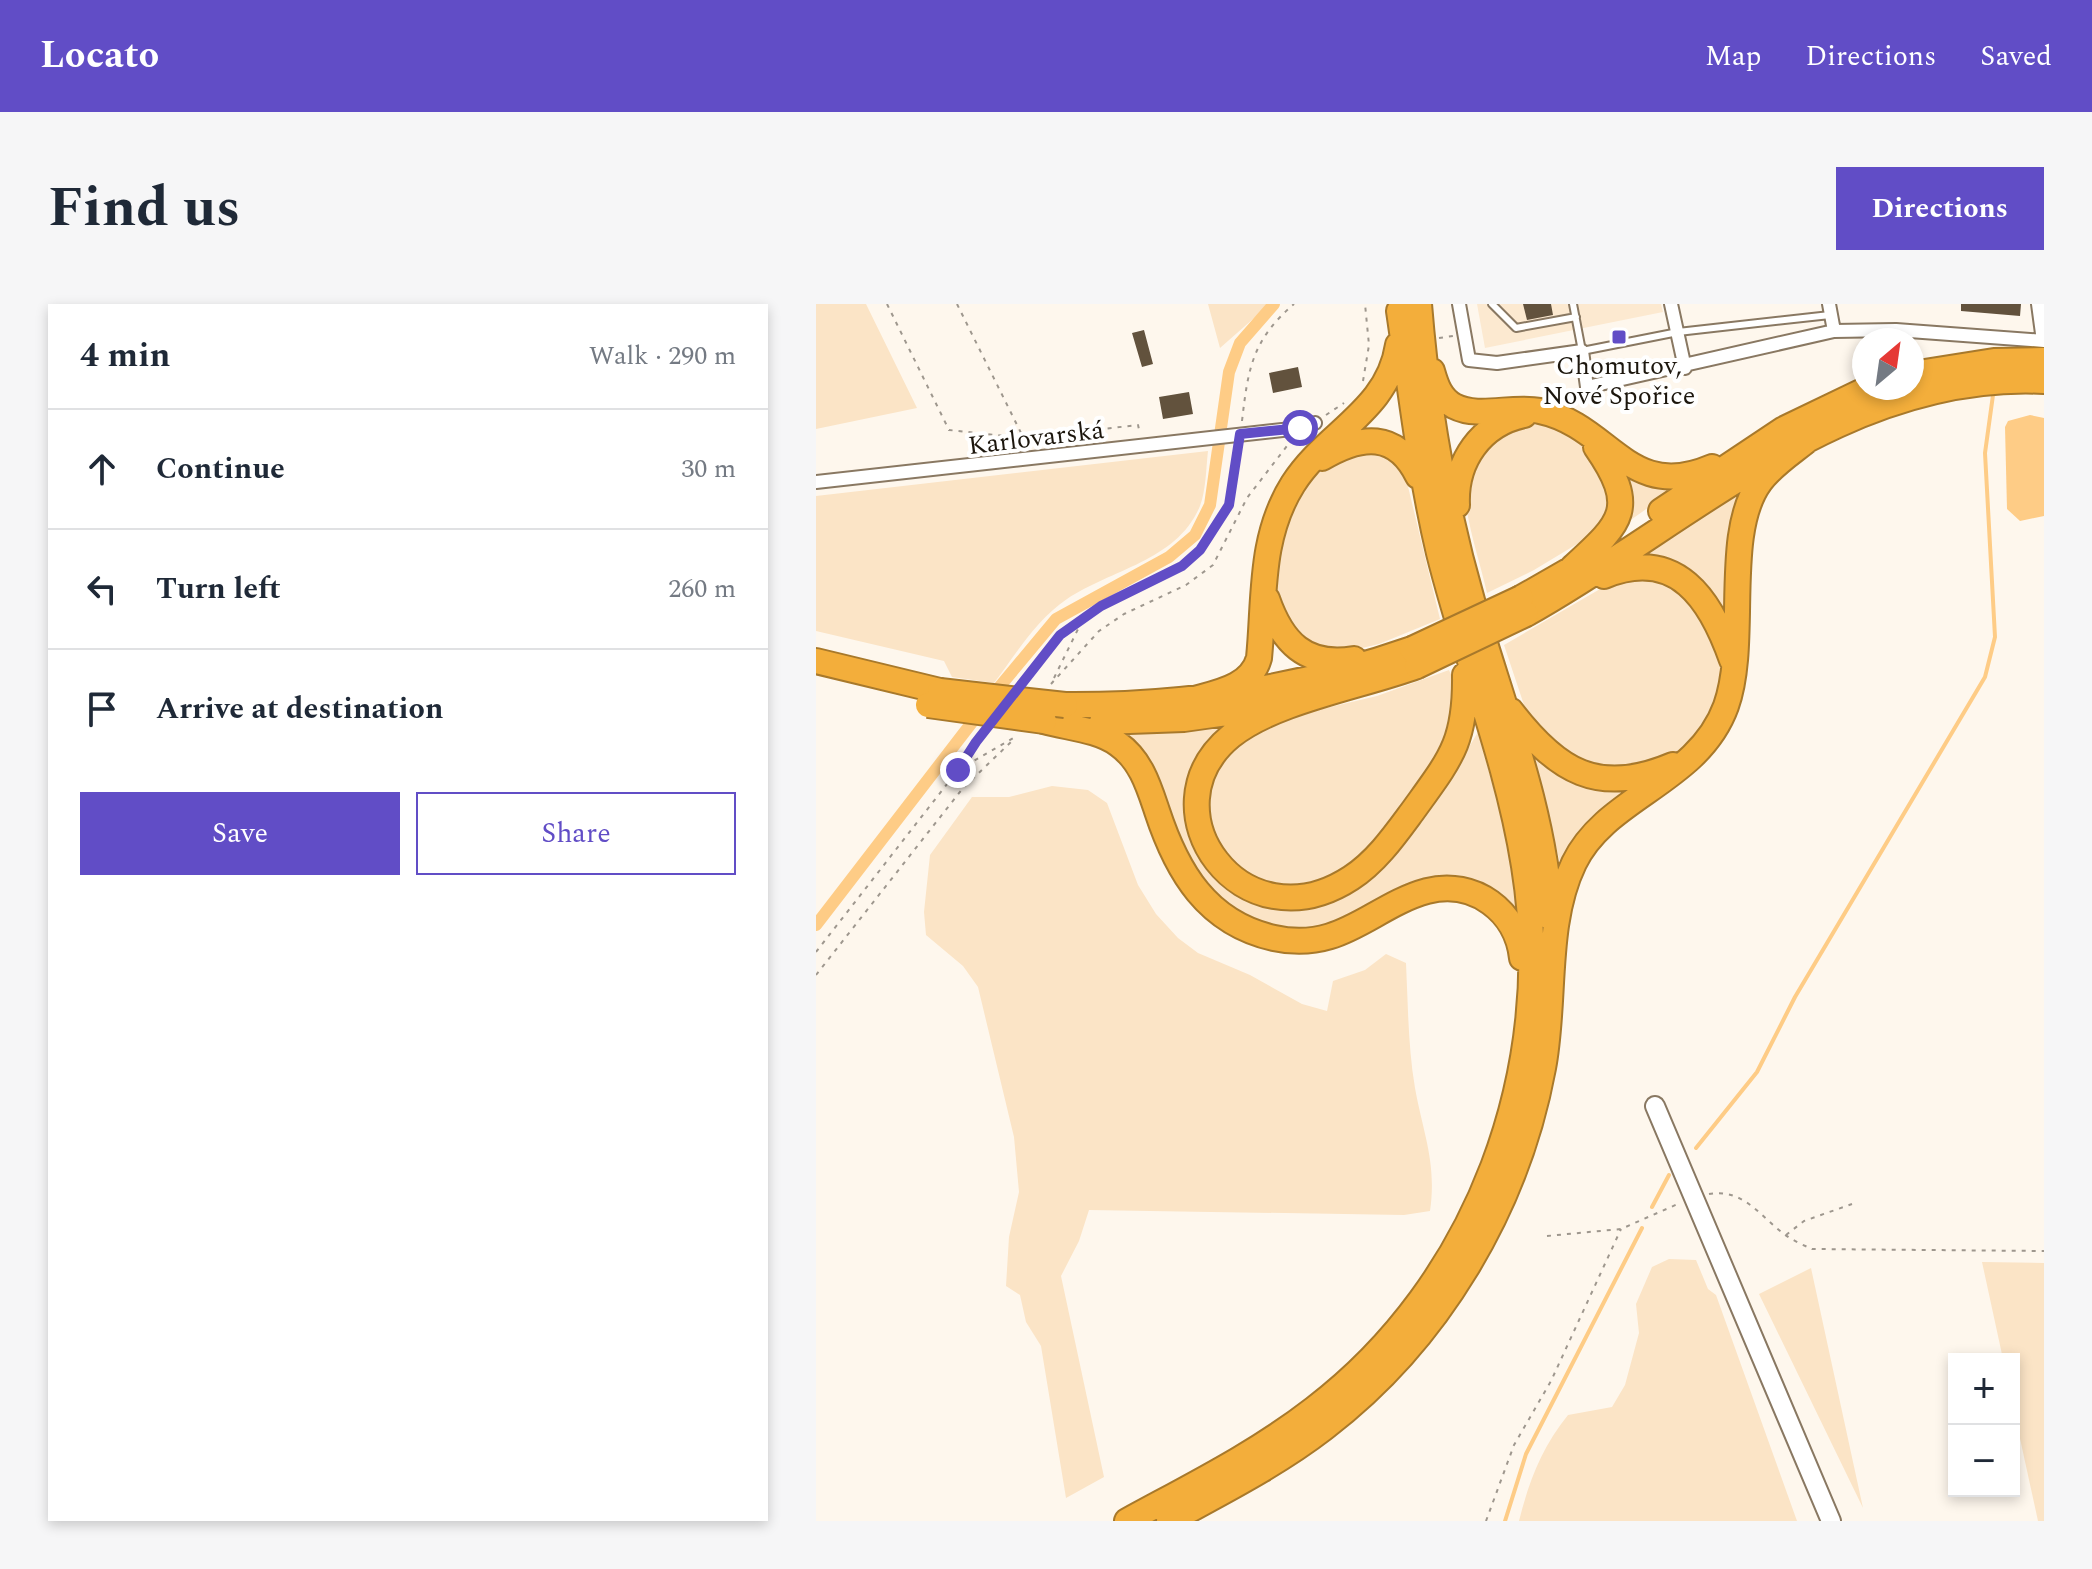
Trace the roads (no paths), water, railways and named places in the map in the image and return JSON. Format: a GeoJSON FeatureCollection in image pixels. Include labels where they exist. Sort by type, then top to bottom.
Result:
{"type":"FeatureCollection","features":[{"type":"Feature","properties":{"kind":"highway"},"geometry":{"type":"LineString","coordinates":[[1405,306],[1430,338],[1438,389],[1455,407],[1469,411],[1522,408],[1563,419],[1626,463],[1654,476],[1692,475],[1750,450]]}},
{"type":"Feature","properties":{"kind":"highway"},"geometry":{"type":"LineString","coordinates":[[1185,702],[1237,685],[1254,671],[1259,658],[1270,535],[1294,483],[1321,449],[1369,409],[1385,388],[1397,350],[1405,306]]}},
{"type":"Feature","properties":{"kind":"highway"},"geometry":{"type":"LineString","coordinates":[[1127,1521],[1229,1466],[1284,1431],[1346,1383],[1406,1319],[1456,1247],[1490,1176],[1515,1104],[1529,1016],[1530,919],[1524,865],[1494,742],[1464,649],[1424,489],[1405,306]]}},
{"type":"Feature","properties":{"kind":"highway"},"geometry":{"type":"LineString","coordinates":[[1430,338],[1429,400],[1458,547],[1543,859],[1551,914],[1552,972]]}},
{"type":"Feature","properties":{"kind":"highway"},"geometry":{"type":"LineString","coordinates":[[1924,372],[1994,361],[2044,360]]}},
{"type":"Feature","properties":{"kind":"highway"},"geometry":{"type":"LineString","coordinates":[[1464,649],[1464,721],[1460,740],[1452,756],[1376,858],[1334,888],[1310,897],[1271,897],[1246,888],[1216,862],[1200,827],[1200,789],[1215,754],[1232,735],[1269,715],[1414,658],[1470,625],[1524,606],[1757,468],[1873,408],[1964,383],[2044,381]]}},
{"type":"Feature","properties":{"kind":"highway"},"geometry":{"type":"LineString","coordinates":[[1566,582],[1750,450],[1852,395]]}},
{"type":"Feature","properties":{"kind":"highway"},"geometry":{"type":"LineString","coordinates":[[1458,547],[1457,482],[1471,449],[1488,431],[1508,420],[1531,414],[1563,419],[1590,438],[1606,461],[1618,489],[1621,507],[1608,535],[1566,582]]}},
{"type":"Feature","properties":{"kind":"highway"},"geometry":{"type":"LineString","coordinates":[[1169,1521],[1248,1478],[1325,1427],[1392,1366],[1448,1296],[1493,1220],[1523,1147],[1544,1065],[1560,905],[1582,848],[1598,831],[1694,757],[1718,726],[1727,705],[1734,665],[1745,515],[1759,482],[1810,438]]}},
{"type":"Feature","properties":{"kind":"highway"},"geometry":{"type":"LineString","coordinates":[[1294,483],[1315,462],[1342,447],[1375,441],[1406,456],[1424,489]]}},
{"type":"Feature","properties":{"kind":"highway"},"geometry":{"type":"LineString","coordinates":[[1566,582],[1627,568],[1648,567],[1668,572],[1684,581],[1706,601],[1721,627],[1734,665]]}},
{"type":"Feature","properties":{"kind":"highway"},"geometry":{"type":"LineString","coordinates":[[1264,590],[1279,631],[1289,642],[1317,658],[1414,658]]}},
{"type":"Feature","properties":{"kind":"highway"},"geometry":{"type":"LineString","coordinates":[[1054,718],[1289,686],[1414,658]]}},
{"type":"Feature","properties":{"kind":"highway"},"geometry":{"type":"LineString","coordinates":[[816,661],[934,698]]}},
{"type":"Feature","properties":{"kind":"highway"},"geometry":{"type":"LineString","coordinates":[[816,675],[1054,718],[1184,719],[1314,699]]}},
{"type":"Feature","properties":{"kind":"highway"},"geometry":{"type":"LineString","coordinates":[[1501,698],[1548,755],[1582,774],[1609,780],[1633,779],[1694,757]]}},
{"type":"Feature","properties":{"kind":"highway"},"geometry":{"type":"LineString","coordinates":[[1054,718],[1102,735],[1130,754],[1149,788],[1170,849],[1194,890],[1210,907],[1251,931],[1277,938],[1323,937],[1368,921],[1427,891],[1450,889],[1484,897],[1504,913],[1517,932],[1529,1016]]}},
{"type":"Feature","properties":{"kind":"street"},"geometry":{"type":"LineString","coordinates":[[1459,304],[1462,336],[1469,360],[1497,363],[1582,351],[1587,387],[1685,368],[1834,331],[1896,330],[2044,341],[2038,304]]}},
{"type":"Feature","properties":{"kind":"street"},"geometry":{"type":"LineString","coordinates":[[1671,304],[1685,368]]}},
{"type":"Feature","properties":{"kind":"street"},"geometry":{"type":"LineString","coordinates":[[1830,309],[1834,331]]}},
{"type":"Feature","properties":{"kind":"street","name":"Karlovarská"},"geometry":{"type":"LineString","coordinates":[[816,482],[1035,460],[1300,428],[1315,423]]}},
{"type":"Feature","properties":{"kind":"street"},"geometry":{"type":"LineString","coordinates":[[1655,1106],[1831,1521]]}},
{"type":"Feature","properties":{"kind":"lane"},"geometry":{"type":"LineString","coordinates":[[1492,304],[1516,328],[1576,317]]}},
{"type":"Feature","properties":{"kind":"lane"},"geometry":{"type":"LineString","coordinates":[[1573,304],[1582,351],[1678,332],[1830,309]]}},
{"type":"Feature","properties":{"kind":"waterway"},"geometry":{"type":"LineString","coordinates":[[991,697],[1056,619],[1169,557],[1195,535],[1210,505],[1229,372],[1240,343],[1274,304]]}},
{"type":"Feature","properties":{"kind":"waterway"},"geometry":{"type":"LineString","coordinates":[[1696,1148],[1757,1072],[1795,997],[1985,677],[1995,637],[1985,453],[1993,395]]}},
{"type":"Feature","properties":{"kind":"waterway"},"geometry":{"type":"LineString","coordinates":[[816,925],[980,712]]}},
{"type":"Feature","properties":{"kind":"waterway"},"geometry":{"type":"LineString","coordinates":[[1652,1207],[1669,1175]]}},
{"type":"Feature","properties":{"kind":"waterway"},"geometry":{"type":"LineString","coordinates":[[1505,1521],[1526,1454],[1642,1228]]}},
{"type":"Feature","properties":{"kind":"place","name":"Chomutov, Nové Spořice"},"geometry":{"type":"Point","coordinates":[1619,337]}}]}
